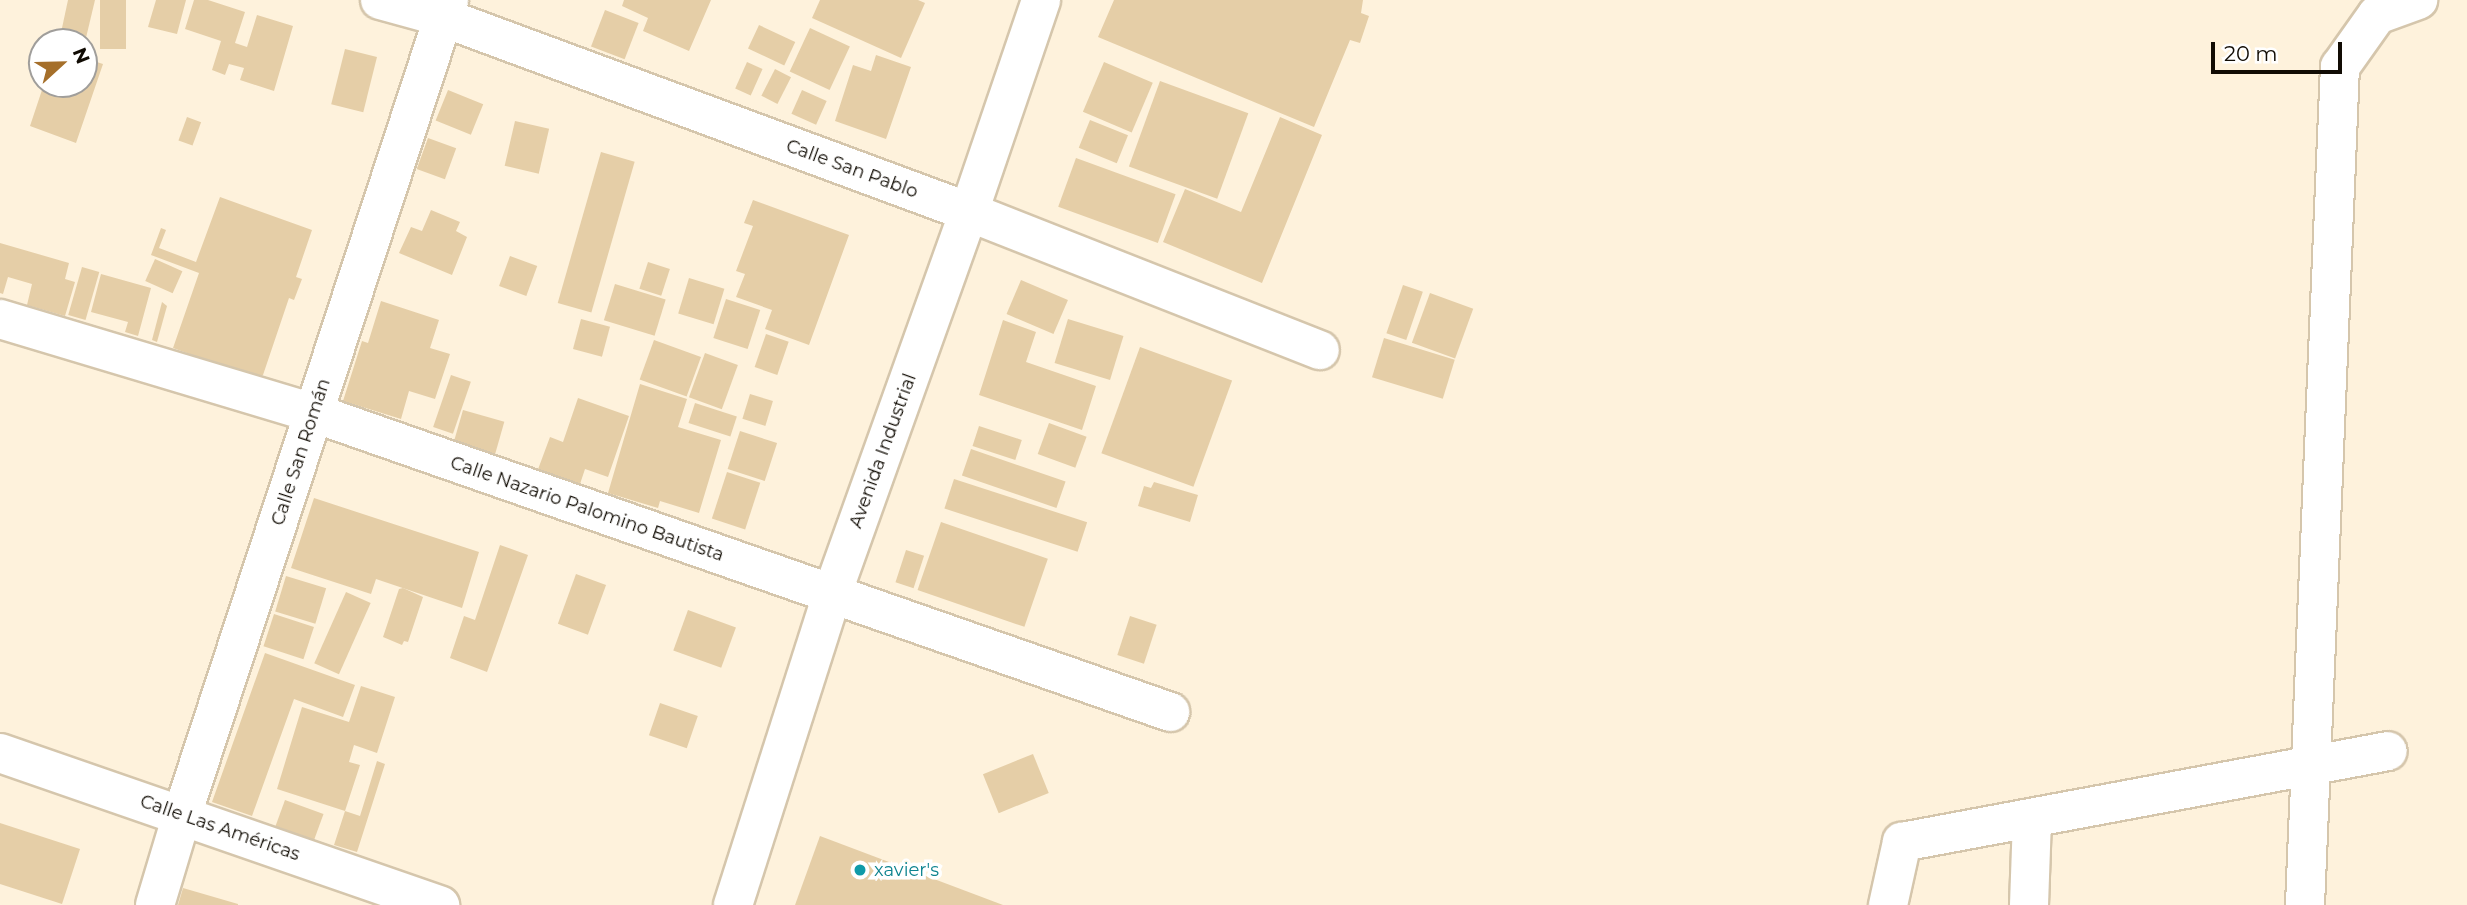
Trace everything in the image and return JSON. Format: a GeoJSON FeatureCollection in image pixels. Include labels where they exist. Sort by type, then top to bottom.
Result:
{"type":"FeatureCollection","features":[{"type":"Feature","properties":{"kind":"street","name":"Calle San Pablo"},"geometry":{"type":"LineString","coordinates":[[380,0],[445,9],[1320,350]]}},
{"type":"Feature","properties":{"kind":"street","name":"Avenida Industrial"},"geometry":{"type":"LineString","coordinates":[[733,905],[832,594],[969,212],[1041,0]]}},
{"type":"Feature","properties":{"kind":"street"},"geometry":{"type":"LineString","coordinates":[[2305,905],[2340,67],[2377,15],[2418,0]]}},
{"type":"Feature","properties":{"kind":"street","name":"Calle San Román"},"geometry":{"type":"LineString","coordinates":[[155,905],[445,9]]}},
{"type":"Feature","properties":{"kind":"street","name":"Calle Nazario Palomino Bautista"},"geometry":{"type":"LineString","coordinates":[[0,319],[314,413],[1170,712]]}},
{"type":"Feature","properties":{"kind":"street"},"geometry":{"type":"LineString","coordinates":[[1888,905],[1902,842],[2388,751]]}},
{"type":"Feature","properties":{"kind":"street","name":"Calle Las Américas"},"geometry":{"type":"LineString","coordinates":[[0,753],[440,905]]}},
{"type":"Feature","properties":{"kind":"street"},"geometry":{"type":"LineString","coordinates":[[0,784],[61,773]]}},
{"type":"Feature","properties":{"kind":"street"},"geometry":{"type":"LineString","coordinates":[[2029,905],[2032,818]]}},
{"type":"Feature","properties":{"kind":"building"},"geometry":{"type":"Polygon","coordinates":[[[68,0],[95,0],[88,28],[62,28],[68,0]]]}},
{"type":"Feature","properties":{"kind":"building"},"geometry":{"type":"Polygon","coordinates":[[[100,0],[126,0],[126,49],[100,49],[100,0]]]}},
{"type":"Feature","properties":{"kind":"building"},"geometry":{"type":"Polygon","coordinates":[[[156,0],[186,0],[177,34],[148,27],[156,0]]]}},
{"type":"Feature","properties":{"kind":"building"},"geometry":{"type":"Polygon","coordinates":[[[194,0],[208,0],[245,12],[235,43],[247,47],[257,15],[293,26],[274,91],[240,80],[244,68],[229,64],[225,75],[212,70],[221,41],[185,29],[194,0]]]}},
{"type":"Feature","properties":{"kind":"building"},"geometry":{"type":"Polygon","coordinates":[[[624,0],[711,0],[689,51],[643,31],[648,18],[622,6],[624,0]]]}},
{"type":"Feature","properties":{"kind":"building"},"geometry":{"type":"Polygon","coordinates":[[[820,0],[918,0],[925,3],[901,58],[812,18],[820,0]]]}},
{"type":"Feature","properties":{"kind":"building"},"geometry":{"type":"Polygon","coordinates":[[[1114,0],[1363,0],[1361,13],[1369,16],[1360,43],[1350,40],[1314,127],[1098,37],[1114,0]]]}},
{"type":"Feature","properties":{"kind":"building"},"geometry":{"type":"Polygon","coordinates":[[[605,10],[639,23],[625,59],[591,46],[605,10]]]}},
{"type":"Feature","properties":{"kind":"building"},"geometry":{"type":"Polygon","coordinates":[[[759,25],[795,42],[784,65],[748,49],[759,25]]]}},
{"type":"Feature","properties":{"kind":"building"},"geometry":{"type":"Polygon","coordinates":[[[810,28],[850,47],[830,90],[790,72],[810,28]]]}},
{"type":"Feature","properties":{"kind":"building"},"geometry":{"type":"Polygon","coordinates":[[[345,49],[377,57],[363,112],[331,104],[345,49]]]}},
{"type":"Feature","properties":{"kind":"building"},"geometry":{"type":"Polygon","coordinates":[[[876,55],[911,67],[886,139],[835,121],[853,65],[871,71],[876,55]]]}},
{"type":"Feature","properties":{"kind":"building"},"geometry":{"type":"Polygon","coordinates":[[[98,62],[103,64],[98,79],[98,62]]]}},
{"type":"Feature","properties":{"kind":"building"},"geometry":{"type":"Polygon","coordinates":[[[747,62],[763,69],[751,95],[735,88],[747,62]]]}},
{"type":"Feature","properties":{"kind":"building"},"geometry":{"type":"Polygon","coordinates":[[[1104,62],[1153,83],[1132,132],[1083,112],[1104,62]]]}},
{"type":"Feature","properties":{"kind":"building"},"geometry":{"type":"Polygon","coordinates":[[[775,69],[791,77],[777,104],[761,96],[775,69]]]}},
{"type":"Feature","properties":{"kind":"building"},"geometry":{"type":"Polygon","coordinates":[[[1160,81],[1248,113],[1217,199],[1129,167],[1160,81]]]}},
{"type":"Feature","properties":{"kind":"building"},"geometry":{"type":"Polygon","coordinates":[[[448,90],[483,104],[471,135],[436,121],[448,90]]]}},
{"type":"Feature","properties":{"kind":"building"},"geometry":{"type":"Polygon","coordinates":[[[802,90],[827,101],[816,125],[791,114],[802,90]]]}},
{"type":"Feature","properties":{"kind":"building"},"geometry":{"type":"Polygon","coordinates":[[[39,98],[91,98],[76,143],[30,126],[39,98]]]}},
{"type":"Feature","properties":{"kind":"building"},"geometry":{"type":"Polygon","coordinates":[[[187,117],[201,122],[193,146],[178,140],[187,117]]]}},
{"type":"Feature","properties":{"kind":"building"},"geometry":{"type":"Polygon","coordinates":[[[1280,117],[1322,135],[1262,283],[1163,242],[1185,189],[1241,212],[1280,117]]]}},
{"type":"Feature","properties":{"kind":"building"},"geometry":{"type":"Polygon","coordinates":[[[1090,120],[1128,135],[1117,163],[1079,148],[1090,120]]]}},
{"type":"Feature","properties":{"kind":"building"},"geometry":{"type":"Polygon","coordinates":[[[515,121],[549,129],[539,174],[505,166],[515,121]]]}},
{"type":"Feature","properties":{"kind":"building"},"geometry":{"type":"Polygon","coordinates":[[[428,138],[456,148],[445,179],[417,169],[428,138]]]}},
{"type":"Feature","properties":{"kind":"building"},"geometry":{"type":"Polygon","coordinates":[[[601,152],[635,162],[591,313],[558,303],[601,152]]]}},
{"type":"Feature","properties":{"kind":"building"},"geometry":{"type":"Polygon","coordinates":[[[1076,158],[1176,194],[1158,243],[1058,207],[1076,158]]]}},
{"type":"Feature","properties":{"kind":"building"},"geometry":{"type":"Polygon","coordinates":[[[220,197],[312,230],[296,277],[302,279],[294,300],[289,298],[263,375],[257,378],[173,348],[199,273],[151,255],[161,228],[166,230],[159,248],[196,262],[220,197]]]}},
{"type":"Feature","properties":{"kind":"building"},"geometry":{"type":"Polygon","coordinates":[[[753,200],[849,235],[809,345],[765,329],[772,310],[736,297],[745,274],[736,271],[753,226],[744,223],[753,200]]]}},
{"type":"Feature","properties":{"kind":"building"},"geometry":{"type":"Polygon","coordinates":[[[431,210],[460,222],[456,231],[467,237],[452,275],[399,253],[411,227],[422,231],[431,210]]]}},
{"type":"Feature","properties":{"kind":"building"},"geometry":{"type":"Polygon","coordinates":[[[0,243],[69,263],[65,279],[75,282],[65,316],[27,305],[32,284],[8,277],[3,294],[0,293],[0,243]]]}},
{"type":"Feature","properties":{"kind":"building"},"geometry":{"type":"Polygon","coordinates":[[[510,256],[537,266],[526,296],[499,286],[510,256]]]}},
{"type":"Feature","properties":{"kind":"building"},"geometry":{"type":"Polygon","coordinates":[[[155,259],[182,271],[173,293],[145,281],[155,259]]]}},
{"type":"Feature","properties":{"kind":"building"},"geometry":{"type":"Polygon","coordinates":[[[648,262],[670,269],[661,296],[639,289],[648,262]]]}},
{"type":"Feature","properties":{"kind":"building"},"geometry":{"type":"Polygon","coordinates":[[[82,267],[99,272],[86,320],[68,315],[82,267]]]}},
{"type":"Feature","properties":{"kind":"building"},"geometry":{"type":"Polygon","coordinates":[[[101,274],[151,288],[138,336],[125,332],[128,322],[91,312],[101,274]]]}},
{"type":"Feature","properties":{"kind":"building"},"geometry":{"type":"Polygon","coordinates":[[[689,278],[724,289],[714,324],[678,313],[689,278]]]}},
{"type":"Feature","properties":{"kind":"building"},"geometry":{"type":"Polygon","coordinates":[[[1021,280],[1068,300],[1053,334],[1007,314],[1021,280]]]}},
{"type":"Feature","properties":{"kind":"building"},"geometry":{"type":"Polygon","coordinates":[[[615,284],[666,299],[655,336],[604,320],[615,284]]]}},
{"type":"Feature","properties":{"kind":"building"},"geometry":{"type":"Polygon","coordinates":[[[1403,285],[1423,292],[1406,340],[1386,333],[1403,285]]]}},
{"type":"Feature","properties":{"kind":"building"},"geometry":{"type":"Polygon","coordinates":[[[1430,293],[1473,309],[1455,359],[1412,343],[1430,293]]]}},
{"type":"Feature","properties":{"kind":"building"},"geometry":{"type":"Polygon","coordinates":[[[726,299],[760,310],[748,349],[713,338],[726,299]]]}},
{"type":"Feature","properties":{"kind":"building"},"geometry":{"type":"Polygon","coordinates":[[[381,301],[439,320],[430,348],[450,354],[435,399],[409,391],[401,419],[343,401],[362,341],[368,343],[381,301]]]}},
{"type":"Feature","properties":{"kind":"building"},"geometry":{"type":"Polygon","coordinates":[[[162,302],[167,306],[157,342],[152,340],[162,302]]]}},
{"type":"Feature","properties":{"kind":"building"},"geometry":{"type":"Polygon","coordinates":[[[581,319],[610,327],[602,357],[573,349],[581,319]]]}},
{"type":"Feature","properties":{"kind":"building"},"geometry":{"type":"Polygon","coordinates":[[[1068,319],[1123,336],[1110,380],[1055,363],[1068,319]]]}},
{"type":"Feature","properties":{"kind":"building"},"geometry":{"type":"Polygon","coordinates":[[[1003,320],[1036,332],[1026,362],[1096,386],[1082,430],[979,395],[1003,320]]]}},
{"type":"Feature","properties":{"kind":"building"},"geometry":{"type":"Polygon","coordinates":[[[766,334],[789,342],[777,375],[755,367],[766,334]]]}},
{"type":"Feature","properties":{"kind":"building"},"geometry":{"type":"Polygon","coordinates":[[[1384,338],[1455,360],[1443,399],[1372,377],[1384,338]]]}},
{"type":"Feature","properties":{"kind":"building"},"geometry":{"type":"Polygon","coordinates":[[[654,340],[701,357],[687,397],[640,379],[654,340]]]}},
{"type":"Feature","properties":{"kind":"building"},"geometry":{"type":"Polygon","coordinates":[[[1140,347],[1232,381],[1193,487],[1101,453],[1140,347]]]}},
{"type":"Feature","properties":{"kind":"building"},"geometry":{"type":"Polygon","coordinates":[[[705,353],[738,365],[722,409],[689,397],[705,353]]]}},
{"type":"Feature","properties":{"kind":"building"},"geometry":{"type":"Polygon","coordinates":[[[451,375],[471,382],[453,434],[433,427],[451,375]]]}},
{"type":"Feature","properties":{"kind":"building"},"geometry":{"type":"Polygon","coordinates":[[[640,384],[687,399],[678,427],[721,440],[699,513],[660,501],[658,508],[608,493],[640,384]]]}},
{"type":"Feature","properties":{"kind":"building"},"geometry":{"type":"Polygon","coordinates":[[[750,394],[773,401],[765,426],[742,419],[750,394]]]}},
{"type":"Feature","properties":{"kind":"building"},"geometry":{"type":"Polygon","coordinates":[[[578,398],[629,416],[608,477],[585,469],[579,487],[537,472],[550,437],[563,442],[578,398]]]}},
{"type":"Feature","properties":{"kind":"building"},"geometry":{"type":"Polygon","coordinates":[[[695,403],[737,417],[730,437],[689,423],[695,403]]]}},
{"type":"Feature","properties":{"kind":"building"},"geometry":{"type":"Polygon","coordinates":[[[463,410],[504,422],[494,456],[453,445],[463,410]]]}},
{"type":"Feature","properties":{"kind":"building"},"geometry":{"type":"Polygon","coordinates":[[[1049,423],[1087,437],[1075,468],[1038,454],[1049,423]]]}},
{"type":"Feature","properties":{"kind":"building"},"geometry":{"type":"Polygon","coordinates":[[[979,426],[1022,440],[1015,460],[973,446],[979,426]]]}},
{"type":"Feature","properties":{"kind":"building"},"geometry":{"type":"Polygon","coordinates":[[[740,431],[777,443],[765,481],[728,469],[740,431]]]}},
{"type":"Feature","properties":{"kind":"building"},"geometry":{"type":"Polygon","coordinates":[[[971,449],[1066,482],[1056,508],[962,475],[971,449]]]}},
{"type":"Feature","properties":{"kind":"building"},"geometry":{"type":"Polygon","coordinates":[[[727,472],[760,483],[745,529],[712,519],[727,472]]]}},
{"type":"Feature","properties":{"kind":"building"},"geometry":{"type":"Polygon","coordinates":[[[954,479],[1087,522],[1078,552],[944,508],[954,479]]]}},
{"type":"Feature","properties":{"kind":"building"},"geometry":{"type":"Polygon","coordinates":[[[1154,482],[1198,495],[1190,522],[1138,506],[1144,486],[1151,488],[1154,482]]]}},
{"type":"Feature","properties":{"kind":"building"},"geometry":{"type":"Polygon","coordinates":[[[314,498],[479,552],[462,608],[376,579],[371,594],[291,568],[314,498]]]}},
{"type":"Feature","properties":{"kind":"building"},"geometry":{"type":"Polygon","coordinates":[[[941,522],[1048,559],[1024,627],[918,590],[941,522]]]}},
{"type":"Feature","properties":{"kind":"building"},"geometry":{"type":"Polygon","coordinates":[[[500,545],[528,555],[487,672],[450,658],[464,616],[475,620],[500,545]]]}},
{"type":"Feature","properties":{"kind":"building"},"geometry":{"type":"Polygon","coordinates":[[[906,550],[924,556],[914,588],[895,582],[906,550]]]}},
{"type":"Feature","properties":{"kind":"building"},"geometry":{"type":"Polygon","coordinates":[[[576,574],[606,585],[588,635],[558,624],[576,574]]]}},
{"type":"Feature","properties":{"kind":"building"},"geometry":{"type":"Polygon","coordinates":[[[286,576],[326,588],[315,624],[275,611],[286,576]]]}},
{"type":"Feature","properties":{"kind":"building"},"geometry":{"type":"Polygon","coordinates":[[[403,588],[423,597],[408,642],[404,641],[402,645],[383,637],[399,589],[403,588]]]}},
{"type":"Feature","properties":{"kind":"building"},"geometry":{"type":"Polygon","coordinates":[[[346,592],[371,603],[339,674],[314,663],[346,592]]]}},
{"type":"Feature","properties":{"kind":"building"},"geometry":{"type":"Polygon","coordinates":[[[688,610],[736,627],[721,668],[673,650],[688,610]]]}},
{"type":"Feature","properties":{"kind":"building"},"geometry":{"type":"Polygon","coordinates":[[[274,614],[314,627],[303,659],[263,646],[274,614]]]}},
{"type":"Feature","properties":{"kind":"building"},"geometry":{"type":"Polygon","coordinates":[[[1130,616],[1157,625],[1144,664],[1117,655],[1130,616]]]}},
{"type":"Feature","properties":{"kind":"building"},"geometry":{"type":"Polygon","coordinates":[[[265,653],[355,685],[343,717],[294,699],[252,816],[212,802],[265,653]]]}},
{"type":"Feature","properties":{"kind":"building"},"geometry":{"type":"Polygon","coordinates":[[[361,686],[395,697],[377,753],[354,745],[349,762],[360,765],[345,811],[277,789],[302,707],[349,722],[361,686]]]}},
{"type":"Feature","properties":{"kind":"building"},"geometry":{"type":"Polygon","coordinates":[[[660,703],[698,716],[687,748],[649,735],[660,703]]]}},
{"type":"Feature","properties":{"kind":"building"},"geometry":{"type":"Polygon","coordinates":[[[1033,754],[1049,793],[999,813],[983,774],[1033,754]]]}},
{"type":"Feature","properties":{"kind":"building"},"geometry":{"type":"Polygon","coordinates":[[[377,761],[385,764],[357,852],[334,845],[345,811],[360,816],[377,761]]]}},
{"type":"Feature","properties":{"kind":"building"},"geometry":{"type":"Polygon","coordinates":[[[285,800],[324,814],[312,845],[274,831],[285,800]]]}},
{"type":"Feature","properties":{"kind":"building"},"geometry":{"type":"Polygon","coordinates":[[[0,823],[80,849],[62,904],[0,884],[0,823]]]}},
{"type":"Feature","properties":{"kind":"building","name":"xavier's"},"geometry":{"type":"Polygon","coordinates":[[[820,836],[1003,905],[795,905],[820,836]]]}},
{"type":"Feature","properties":{"kind":"building"},"geometry":{"type":"Polygon","coordinates":[[[183,888],[238,904],[238,905],[178,905],[183,888]]]}},
{"type":"Feature","properties":{"kind":"place","name":"xavier's"},"geometry":{"type":"Point","coordinates":[860,870]}}]}
